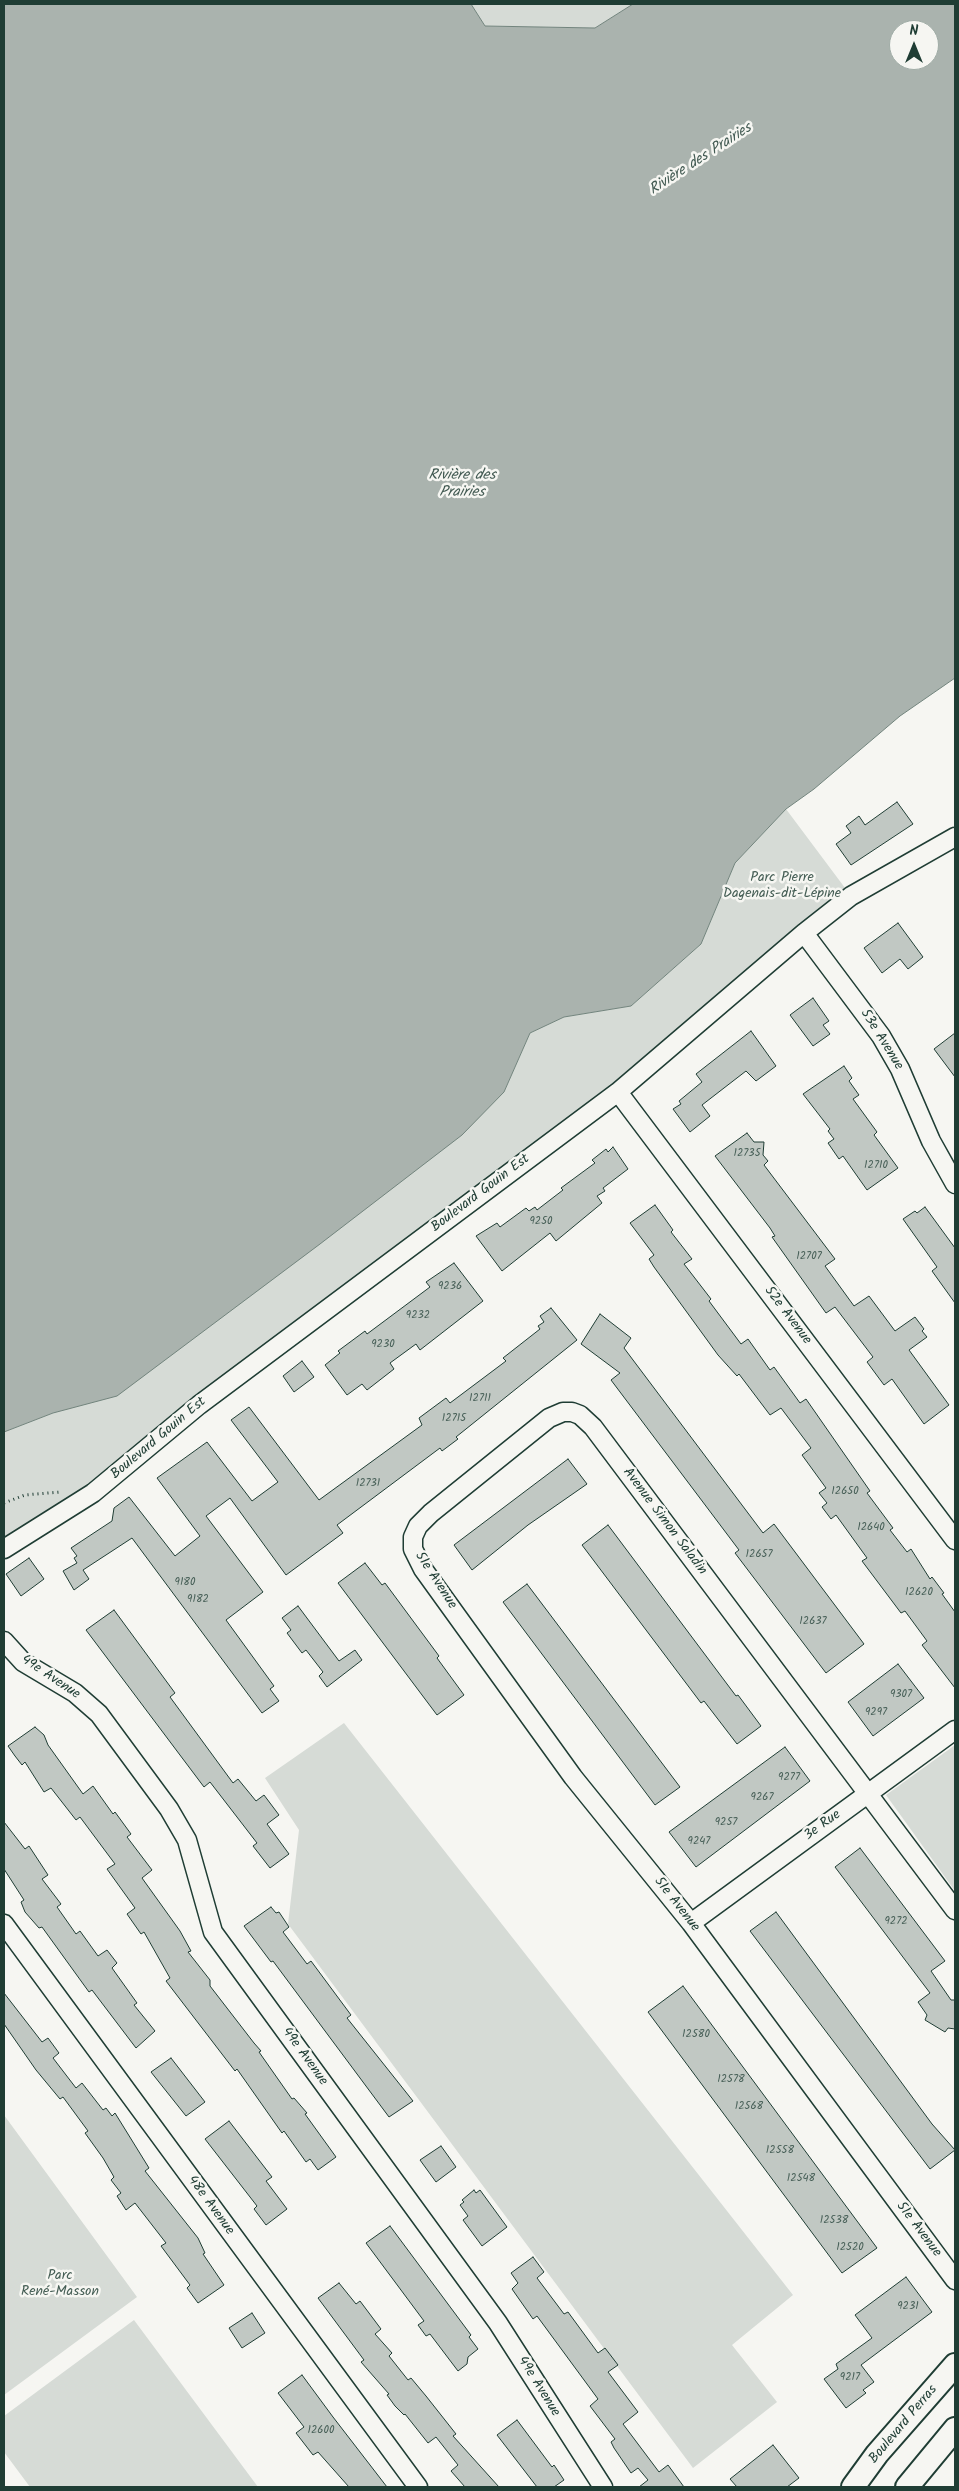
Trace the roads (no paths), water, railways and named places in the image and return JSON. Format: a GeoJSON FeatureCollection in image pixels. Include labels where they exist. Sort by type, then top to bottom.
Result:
{"type":"FeatureCollection","features":[{"type":"Feature","properties":{"kind":"main road","name":"Boulevard Perras"},"geometry":{"type":"LineString","coordinates":[[854,2487],[877,2454],[955,2365]]}},
{"type":"Feature","properties":{"kind":"main road"},"geometry":{"type":"LineString","coordinates":[[907,2487],[955,2429]]}},
{"type":"Feature","properties":{"kind":"street","name":"Boulevard Gouin Est"},"geometry":{"type":"LineString","coordinates":[[4,1549],[94,1493],[199,1405],[618,1092],[804,933],[851,896],[953,843]]}},
{"type":"Feature","properties":{"kind":"street","name":"53e Avenue"},"geometry":{"type":"LineString","coordinates":[[804,933],[881,1036],[900,1070],[931,1141],[955,1184]]}},
{"type":"Feature","properties":{"kind":"street","name":"52e Avenue"},"geometry":{"type":"LineString","coordinates":[[618,1092],[955,1540]]}},
{"type":"Feature","properties":{"kind":"street","name":"Avenue Simon Saladin"},"geometry":{"type":"LineString","coordinates":[[418,1526],[431,1513],[549,1418],[563,1412],[580,1415],[593,1427],[955,1910]]}},
{"type":"Feature","properties":{"kind":"street","name":"51e Avenue"},"geometry":{"type":"LineString","coordinates":[[418,1526],[413,1538],[413,1549],[423,1569],[574,1777],[691,1923],[955,2280]]}},
{"type":"Feature","properties":{"kind":"street","name":"49e Avenue"},"geometry":{"type":"LineString","coordinates":[[4,1641],[23,1662],[75,1693],[99,1714],[170,1809],[187,1840],[213,1932],[498,2323],[603,2487]]}},
{"type":"Feature","properties":{"kind":"street","name":"3e Rue"},"geometry":{"type":"LineString","coordinates":[[691,1923],[955,1730]]}},
{"type":"Feature","properties":{"kind":"street","name":"48e Avenue"},"geometry":{"type":"LineString","coordinates":[[4,1924],[418,2487]]}},
{"type":"Feature","properties":{"kind":"water","name":"Rivière des Prairies"},"geometry":{"type":"Polygon","coordinates":[[[4,4],[471,4],[485,26],[595,28],[633,4],[955,4],[955,678],[900,716],[814,789],[786,809],[735,863],[701,944],[631,1006],[564,1017],[530,1033],[504,1092],[462,1135],[117,1396],[53,1413],[4,1432],[4,4]]]}},
{"type":"Feature","properties":{"kind":"park label","name":"Parc Pierre Dagenais-dit-Lépine"},"geometry":{"type":"Point","coordinates":[782,888]}},
{"type":"Feature","properties":{"kind":"park label","name":"Parc René-Masson"},"geometry":{"type":"Point","coordinates":[60,2286]}}]}
